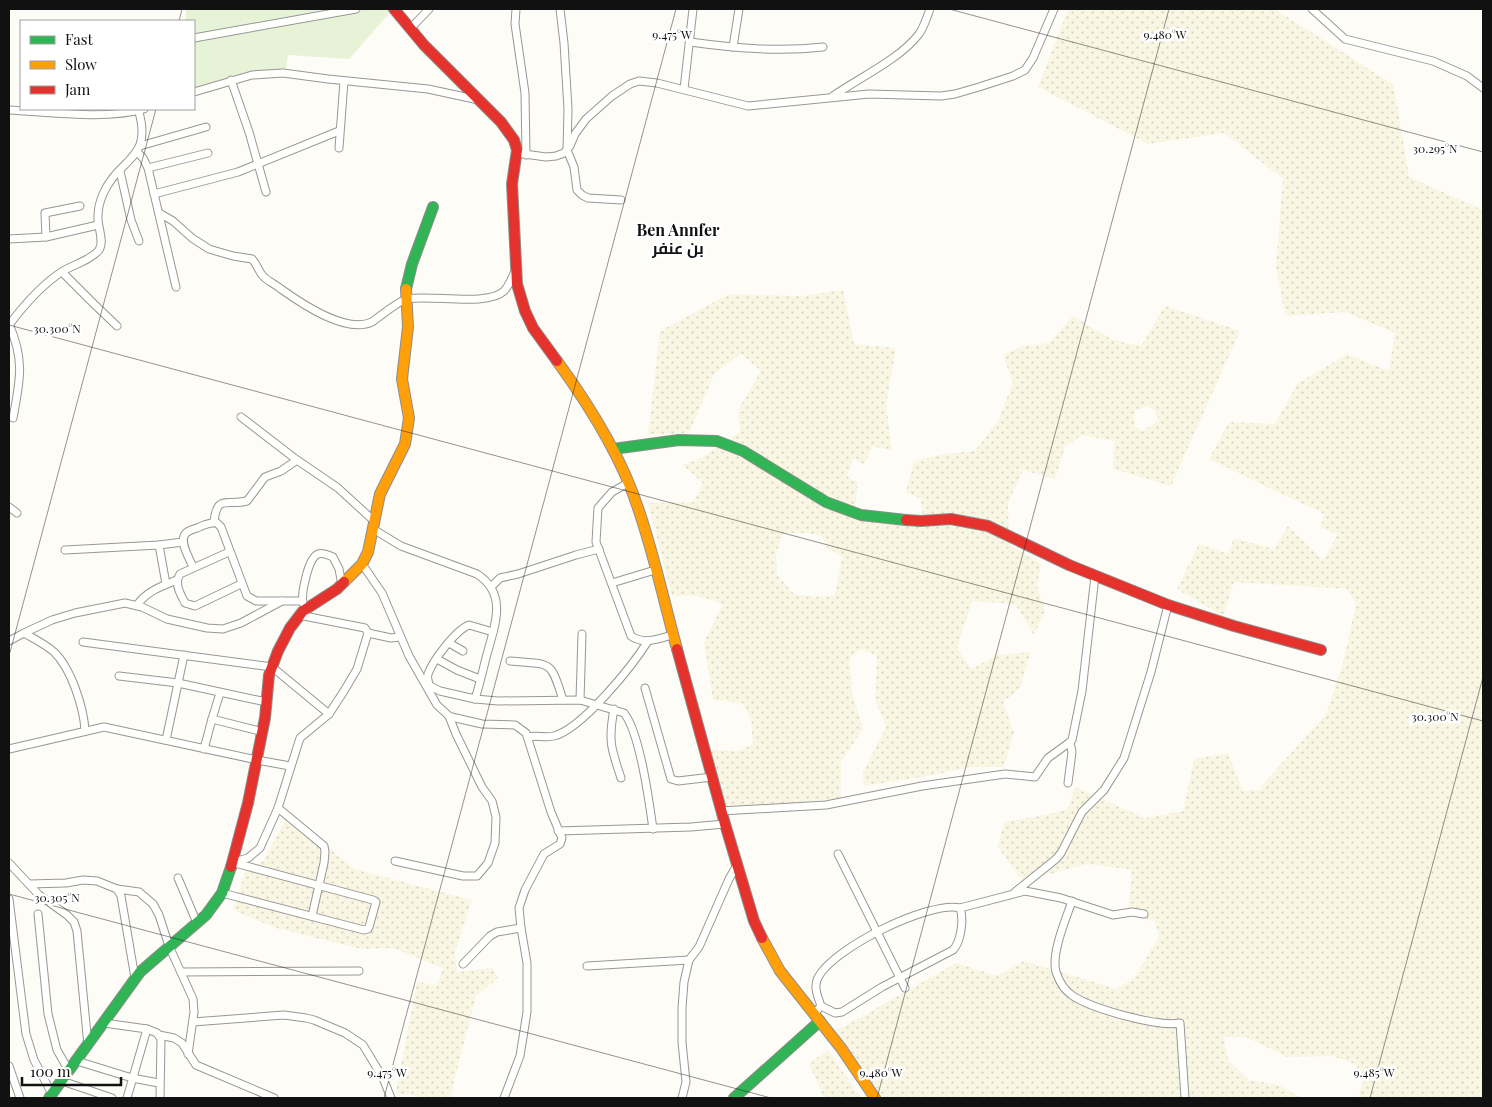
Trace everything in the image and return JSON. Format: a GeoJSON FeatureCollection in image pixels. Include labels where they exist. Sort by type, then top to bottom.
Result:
{"type":"FeatureCollection","features":[{"type":"Feature","properties":{"kind":"street"},"geometry":{"type":"LineString","coordinates":[[195,38],[356,9]]}},
{"type":"Feature","properties":{"kind":"street"},"geometry":{"type":"LineString","coordinates":[[394,9],[410,29],[480,100],[510,134],[521,154]]}},
{"type":"Feature","properties":{"kind":"street"},"geometry":{"type":"LineString","coordinates":[[410,29],[429,9]]}},
{"type":"Feature","properties":{"kind":"street"},"geometry":{"type":"LineString","coordinates":[[516,9],[516,24],[524,85],[521,154],[512,175],[516,270],[520,298],[533,328],[574,384],[613,449],[638,507],[724,824],[750,908],[765,945],[780,970],[818,1014],[876,1098]]}},
{"type":"Feature","properties":{"kind":"street"},"geometry":{"type":"LineString","coordinates":[[560,9],[564,36],[568,109],[567,150],[574,167],[577,190],[588,198],[621,200]]}},
{"type":"Feature","properties":{"kind":"street"},"geometry":{"type":"LineString","coordinates":[[684,89],[693,9]]}},
{"type":"Feature","properties":{"kind":"street"},"geometry":{"type":"LineString","coordinates":[[733,47],[739,9]]}},
{"type":"Feature","properties":{"kind":"street"},"geometry":{"type":"LineString","coordinates":[[830,98],[875,69],[911,42],[919,33],[930,9]]}},
{"type":"Feature","properties":{"kind":"street"},"geometry":{"type":"LineString","coordinates":[[521,154],[556,156],[564,153],[586,119],[612,96],[630,84],[646,81],[748,106],[869,94],[931,96],[955,94],[1013,76],[1025,70],[1054,9]]}},
{"type":"Feature","properties":{"kind":"street"},"geometry":{"type":"LineString","coordinates":[[1312,9],[1344,39],[1434,62],[1472,79],[1483,88]]}},
{"type":"Feature","properties":{"kind":"street"},"geometry":{"type":"LineString","coordinates":[[690,42],[788,50],[823,47]]}},
{"type":"Feature","properties":{"kind":"street"},"geometry":{"type":"LineString","coordinates":[[195,91],[231,80],[265,73],[283,72],[344,81],[428,89],[480,100]]}},
{"type":"Feature","properties":{"kind":"street"},"geometry":{"type":"LineString","coordinates":[[231,80],[249,132],[266,192]]}},
{"type":"Feature","properties":{"kind":"street"},"geometry":{"type":"LineString","coordinates":[[339,148],[344,81]]}},
{"type":"Feature","properties":{"kind":"street"},"geometry":{"type":"LineString","coordinates":[[9,110],[118,110]]}},
{"type":"Feature","properties":{"kind":"street"},"geometry":{"type":"LineString","coordinates":[[13,418],[21,366],[18,346],[9,325],[36,292],[62,272],[93,255],[100,249],[99,204],[108,183],[139,149],[143,129],[140,110]]}},
{"type":"Feature","properties":{"kind":"street"},"geometry":{"type":"LineString","coordinates":[[139,149],[206,127]]}},
{"type":"Feature","properties":{"kind":"street"},"geometry":{"type":"LineString","coordinates":[[154,194],[238,172],[340,131]]}},
{"type":"Feature","properties":{"kind":"street"},"geometry":{"type":"LineString","coordinates":[[139,149],[148,168],[176,287]]}},
{"type":"Feature","properties":{"kind":"street"},"geometry":{"type":"LineString","coordinates":[[148,168],[208,153]]}},
{"type":"Feature","properties":{"kind":"street"},"geometry":{"type":"LineString","coordinates":[[120,171],[131,220],[138,241]]}},
{"type":"Feature","properties":{"kind":"street"},"geometry":{"type":"LineString","coordinates":[[46,238],[44,216],[46,212],[80,206]]}},
{"type":"Feature","properties":{"kind":"street"},"geometry":{"type":"LineString","coordinates":[[303,608],[322,600],[342,586],[362,564],[368,552],[382,489],[405,444],[408,412],[402,389],[402,379],[408,327],[406,299],[409,275],[433,207]]}},
{"type":"Feature","properties":{"kind":"street"},"geometry":{"type":"LineString","coordinates":[[159,213],[173,221],[192,238],[209,249],[227,255],[252,259],[262,275],[310,308],[355,325],[366,325],[406,299],[492,297],[504,291],[516,270]]}},
{"type":"Feature","properties":{"kind":"street"},"geometry":{"type":"LineString","coordinates":[[9,239],[46,238],[98,225]]}},
{"type":"Feature","properties":{"kind":"street"},"geometry":{"type":"LineString","coordinates":[[62,272],[117,326]]}},
{"type":"Feature","properties":{"kind":"street"},"geometry":{"type":"LineString","coordinates":[[241,417],[297,460],[338,488],[374,525],[401,546],[476,574],[491,587],[496,600],[495,625],[475,699]]}},
{"type":"Feature","properties":{"kind":"street"},"geometry":{"type":"LineString","coordinates":[[613,449],[692,440],[719,442],[743,451],[826,502],[846,510],[889,520],[921,521],[951,519],[975,523],[1010,535],[1069,565],[1168,605],[1322,650]]}},
{"type":"Feature","properties":{"kind":"street"},"geometry":{"type":"LineString","coordinates":[[214,522],[216,509],[220,504],[247,501],[265,477],[281,472],[297,460]]}},
{"type":"Feature","properties":{"kind":"street"},"geometry":{"type":"LineString","coordinates":[[628,483],[612,492],[598,508],[596,542],[631,636],[636,640],[648,641],[672,635]]}},
{"type":"Feature","properties":{"kind":"street"},"geometry":{"type":"LineString","coordinates":[[9,507],[17,513]]}},
{"type":"Feature","properties":{"kind":"street"},"geometry":{"type":"LineString","coordinates":[[194,567],[183,542],[184,536],[188,531],[214,522]]}},
{"type":"Feature","properties":{"kind":"street"},"geometry":{"type":"LineString","coordinates":[[214,522],[221,527],[241,584],[250,599],[282,601],[365,628],[368,633],[391,638],[400,636]]}},
{"type":"Feature","properties":{"kind":"street"},"geometry":{"type":"LineString","coordinates":[[65,550],[183,542]]}},
{"type":"Feature","properties":{"kind":"street"},"geometry":{"type":"LineString","coordinates":[[159,545],[166,584]]}},
{"type":"Feature","properties":{"kind":"street"},"geometry":{"type":"LineString","coordinates":[[491,587],[500,578],[599,550]]}},
{"type":"Feature","properties":{"kind":"street"},"geometry":{"type":"LineString","coordinates":[[230,552],[180,574],[177,580],[179,589],[185,602],[195,606],[241,584]]}},
{"type":"Feature","properties":{"kind":"street"},"geometry":{"type":"LineString","coordinates":[[9,899],[12,954],[28,1043],[50,1096],[135,978],[206,915],[222,893],[233,862],[257,760],[267,688],[272,667],[303,608],[309,565],[312,558],[322,553],[333,557],[339,570],[342,586]]}},
{"type":"Feature","properties":{"kind":"street"},"geometry":{"type":"LineString","coordinates":[[362,564],[382,593],[400,636],[437,705],[449,716],[482,787],[492,801],[496,817],[495,843],[488,863],[477,876],[463,876],[395,861]]}},
{"type":"Feature","properties":{"kind":"street"},"geometry":{"type":"LineString","coordinates":[[612,582],[655,570]]}},
{"type":"Feature","properties":{"kind":"street"},"geometry":{"type":"LineString","coordinates":[[1068,783],[1072,752],[1070,742],[1082,691],[1095,576]]}},
{"type":"Feature","properties":{"kind":"street"},"geometry":{"type":"LineString","coordinates":[[137,605],[148,594],[177,580]]}},
{"type":"Feature","properties":{"kind":"street"},"geometry":{"type":"LineString","coordinates":[[9,641],[52,620],[118,604],[137,605],[167,620],[215,629],[230,628],[282,601]]}},
{"type":"Feature","properties":{"kind":"street"},"geometry":{"type":"LineString","coordinates":[[1015,892],[1056,860],[1082,812],[1104,790],[1121,763],[1151,672],[1168,605]]}},
{"type":"Feature","properties":{"kind":"street"},"geometry":{"type":"LineString","coordinates":[[493,632],[467,625],[449,643],[437,659],[428,674],[430,686],[440,691],[475,699],[498,701],[580,700],[624,712],[632,726],[654,829]]}},
{"type":"Feature","properties":{"kind":"street"},"geometry":{"type":"LineString","coordinates":[[24,633],[54,652],[63,662],[81,708],[86,731]]}},
{"type":"Feature","properties":{"kind":"street"},"geometry":{"type":"LineString","coordinates":[[233,862],[248,858],[257,852],[266,837],[278,808],[300,738],[329,714],[357,670],[368,633]]}},
{"type":"Feature","properties":{"kind":"street"},"geometry":{"type":"LineString","coordinates":[[580,700],[582,634]]}},
{"type":"Feature","properties":{"kind":"street"},"geometry":{"type":"LineString","coordinates":[[528,737],[536,735],[554,736],[568,730],[598,704],[648,641]]}},
{"type":"Feature","properties":{"kind":"street"},"geometry":{"type":"LineString","coordinates":[[83,642],[272,667],[329,714]]}},
{"type":"Feature","properties":{"kind":"street"},"geometry":{"type":"LineString","coordinates":[[449,643],[463,651]]}},
{"type":"Feature","properties":{"kind":"street"},"geometry":{"type":"LineString","coordinates":[[166,740],[184,655]]}},
{"type":"Feature","properties":{"kind":"street"},"geometry":{"type":"LineString","coordinates":[[437,659],[457,670],[480,679]]}},
{"type":"Feature","properties":{"kind":"street"},"geometry":{"type":"LineString","coordinates":[[510,661],[549,666],[556,678],[563,700]]}},
{"type":"Feature","properties":{"kind":"street"},"geometry":{"type":"LineString","coordinates":[[119,676],[178,684],[266,702]]}},
{"type":"Feature","properties":{"kind":"street"},"geometry":{"type":"LineString","coordinates":[[645,688],[670,779],[678,781],[712,777]]}},
{"type":"Feature","properties":{"kind":"street"},"geometry":{"type":"LineString","coordinates":[[204,748],[220,693]]}},
{"type":"Feature","properties":{"kind":"street"},"geometry":{"type":"LineString","coordinates":[[614,709],[610,743],[621,778]]}},
{"type":"Feature","properties":{"kind":"street"},"geometry":{"type":"LineString","coordinates":[[449,716],[482,724],[516,725],[523,729],[528,737],[561,842],[544,854],[525,890],[519,908],[520,928],[527,963],[527,1012],[520,1056],[504,1098]]}},
{"type":"Feature","properties":{"kind":"street"},"geometry":{"type":"LineString","coordinates":[[212,719],[262,732]]}},
{"type":"Feature","properties":{"kind":"street"},"geometry":{"type":"LineString","coordinates":[[9,750],[104,728],[290,766]]}},
{"type":"Feature","properties":{"kind":"street"},"geometry":{"type":"LineString","coordinates":[[721,811],[826,805],[922,786],[1004,774],[1032,777],[1037,774],[1048,758],[1070,742]]}},
{"type":"Feature","properties":{"kind":"street"},"geometry":{"type":"LineString","coordinates":[[278,808],[324,846],[326,852],[312,916]]}},
{"type":"Feature","properties":{"kind":"street"},"geometry":{"type":"LineString","coordinates":[[558,831],[654,829],[724,824]]}},
{"type":"Feature","properties":{"kind":"street"},"geometry":{"type":"LineString","coordinates":[[838,854],[904,988]]}},
{"type":"Feature","properties":{"kind":"street"},"geometry":{"type":"LineString","coordinates":[[222,893],[364,930],[369,927],[376,906],[376,902],[373,900],[233,862]]}},
{"type":"Feature","properties":{"kind":"street"},"geometry":{"type":"LineString","coordinates":[[9,863],[40,895],[74,922],[77,931],[88,1045]]}},
{"type":"Feature","properties":{"kind":"street"},"geometry":{"type":"LineString","coordinates":[[682,1098],[686,1082],[682,1042],[684,982],[690,960],[700,947],[737,866]]}},
{"type":"Feature","properties":{"kind":"street"},"geometry":{"type":"LineString","coordinates":[[178,878],[197,923]]}},
{"type":"Feature","properties":{"kind":"street"},"geometry":{"type":"LineString","coordinates":[[30,884],[66,883],[83,880],[97,881],[117,889],[139,892],[153,904],[169,946],[193,999],[193,1022],[188,1054]]}},
{"type":"Feature","properties":{"kind":"street"},"geometry":{"type":"LineString","coordinates":[[117,889],[121,896],[135,978]]}},
{"type":"Feature","properties":{"kind":"street"},"geometry":{"type":"LineString","coordinates":[[818,1014],[816,986],[819,976],[837,956],[876,932],[904,919],[930,911],[948,907],[960,908],[1015,892],[1033,892],[1113,915],[1132,912],[1144,914]]}},
{"type":"Feature","properties":{"kind":"street"},"geometry":{"type":"LineString","coordinates":[[1072,902],[1056,955],[1056,972],[1061,983],[1072,996],[1095,1006],[1140,1019],[1168,1024],[1180,1023],[1185,1098]]}},
{"type":"Feature","properties":{"kind":"street"},"geometry":{"type":"LineString","coordinates":[[734,1098],[818,1014],[838,1014],[955,948],[961,923],[960,908]]}},
{"type":"Feature","properties":{"kind":"street"},"geometry":{"type":"LineString","coordinates":[[38,914],[48,1014],[58,1050],[69,1071]]}},
{"type":"Feature","properties":{"kind":"street"},"geometry":{"type":"LineString","coordinates":[[464,964],[490,936],[497,932],[520,928]]}},
{"type":"Feature","properties":{"kind":"street"},"geometry":{"type":"LineString","coordinates":[[587,966],[690,960]]}},
{"type":"Feature","properties":{"kind":"street"},"geometry":{"type":"LineString","coordinates":[[181,972],[359,971]]}},
{"type":"Feature","properties":{"kind":"street"},"geometry":{"type":"LineString","coordinates":[[193,1022],[284,1016],[314,1020],[344,1033],[363,1045],[383,1078],[391,1098]]}},
{"type":"Feature","properties":{"kind":"street"},"geometry":{"type":"LineString","coordinates":[[104,1023],[147,1030],[174,1038],[182,1043],[196,1065],[274,1098]]}},
{"type":"Feature","properties":{"kind":"street"},"geometry":{"type":"LineString","coordinates":[[127,1098],[147,1030]]}},
{"type":"Feature","properties":{"kind":"street"},"geometry":{"type":"LineString","coordinates":[[159,1035],[161,1043],[160,1098]]}},
{"type":"Feature","properties":{"kind":"street"},"geometry":{"type":"LineString","coordinates":[[77,1061],[132,1078],[159,1084]]}},
{"type":"Feature","properties":{"kind":"street"},"geometry":{"type":"LineString","coordinates":[[9,1066],[20,1098]]}},
{"type":"Feature","properties":{"kind":"street"},"geometry":{"type":"LineString","coordinates":[[62,1081],[112,1098]]}},
{"type":"Feature","properties":{"kind":"shaded area"},"geometry":{"type":"Polygon","coordinates":[[[1068,9],[1275,9],[1394,85],[1409,177],[1483,210],[1483,1098],[1358,1098],[1364,1079],[1355,1064],[1332,1056],[1287,1057],[1246,1037],[1224,1037],[1228,1060],[1249,1080],[1279,1085],[1301,1098],[879,1098],[834,1030],[845,1026],[956,963],[998,976],[1024,961],[1117,989],[1134,978],[1159,937],[1155,922],[1128,913],[1132,870],[1088,864],[1022,881],[998,847],[1004,822],[1068,809],[1075,787],[1145,818],[1183,811],[1194,759],[1228,753],[1243,791],[1258,790],[1326,714],[1343,663],[1356,604],[1347,589],[1234,582],[1223,616],[1177,589],[1199,544],[1228,554],[1234,538],[1274,549],[1288,526],[1323,560],[1338,534],[1320,528],[1324,514],[1209,459],[1229,422],[1275,424],[1297,384],[1347,354],[1389,371],[1395,333],[1345,312],[1285,316],[1276,265],[1283,179],[1224,133],[1148,144],[1038,87],[1068,9]]]}},
{"type":"Feature","properties":{"kind":"shaded area"},"geometry":{"type":"Polygon","coordinates":[[[843,290],[854,344],[896,348],[886,405],[892,451],[873,446],[864,464],[853,459],[847,476],[858,483],[855,510],[923,519],[921,499],[906,492],[914,461],[945,454],[975,451],[998,421],[1013,383],[1003,355],[1023,346],[1049,343],[1073,316],[1113,340],[1141,346],[1165,306],[1240,331],[1171,486],[1113,469],[1114,441],[1082,435],[1065,447],[1055,479],[1023,470],[1008,503],[1009,544],[1041,564],[1037,586],[1045,612],[1034,635],[1015,604],[972,601],[957,648],[971,669],[997,655],[1031,652],[1020,688],[1003,702],[1014,732],[1004,767],[969,767],[934,775],[864,786],[863,773],[886,727],[875,700],[877,656],[861,649],[850,658],[852,693],[863,729],[841,762],[841,798],[728,810],[710,750],[739,751],[753,744],[751,719],[742,703],[713,700],[704,642],[723,604],[697,596],[672,596],[648,503],[693,502],[703,483],[683,465],[701,458],[740,432],[738,410],[761,371],[741,354],[715,373],[689,433],[648,435],[660,331],[729,294],[801,296],[843,290]],[[1148,406],[1134,411],[1135,427],[1143,431],[1159,420],[1154,411],[1148,406]],[[783,533],[776,554],[777,575],[794,594],[821,597],[835,596],[842,558],[827,547],[822,536],[808,533],[783,533]]]}},
{"type":"Feature","properties":{"kind":"shaded area"},"geometry":{"type":"Polygon","coordinates":[[[289,814],[354,869],[472,900],[455,953],[457,972],[492,968],[498,978],[476,996],[450,1098],[426,1098],[396,1093],[417,981],[437,986],[443,968],[393,948],[361,949],[276,928],[233,910],[245,872],[263,861],[289,814]]]}},
{"type":"Feature","properties":{"kind":"shaded area"},"geometry":{"type":"Polygon","coordinates":[[[828,1050],[861,1098],[824,1098],[809,1064],[828,1050]]]}},
{"type":"Feature","properties":{"kind":"green space"},"geometry":{"type":"Polygon","coordinates":[[[186,9],[393,9],[349,59],[288,55],[286,69],[239,76],[195,90],[195,20],[186,20],[186,9]]]}},
{"type":"Feature","properties":{"kind":"traffic: fast"},"geometry":{"type":"LineString","coordinates":[[406,289],[412,264],[433,207]]}},
{"type":"Feature","properties":{"kind":"traffic: fast"},"geometry":{"type":"LineString","coordinates":[[613,449],[679,440],[717,441],[743,451],[826,502],[861,515],[906,520]]}},
{"type":"Feature","properties":{"kind":"traffic: fast"},"geometry":{"type":"LineString","coordinates":[[49,1098],[140,972],[206,915],[222,893],[231,867]]}},
{"type":"Feature","properties":{"kind":"traffic: fast"},"geometry":{"type":"LineString","coordinates":[[734,1098],[820,1021]]}},
{"type":"Feature","properties":{"kind":"traffic: slow"},"geometry":{"type":"LineString","coordinates":[[344,582],[362,564],[368,552],[380,494],[405,444],[409,418],[402,379],[408,327],[406,289]]}},
{"type":"Feature","properties":{"kind":"traffic: slow"},"geometry":{"type":"LineString","coordinates":[[557,361],[603,431],[631,488],[649,543],[677,649]]}},
{"type":"Feature","properties":{"kind":"traffic: slow"},"geometry":{"type":"LineString","coordinates":[[762,938],[780,971],[841,1048],[875,1098]]}},
{"type":"Feature","properties":{"kind":"traffic: jam"},"geometry":{"type":"LineString","coordinates":[[394,9],[424,45],[501,122],[514,140],[517,150],[512,184],[517,284],[525,311],[533,328],[557,361]]}},
{"type":"Feature","properties":{"kind":"traffic: jam"},"geometry":{"type":"LineString","coordinates":[[906,520],[951,519],[988,526],[1069,565],[1168,605],[1234,626],[1321,650]]}},
{"type":"Feature","properties":{"kind":"traffic: jam"},"geometry":{"type":"LineString","coordinates":[[231,867],[248,803],[265,718],[269,675],[278,651],[290,628],[303,611],[337,589],[344,582]]}},
{"type":"Feature","properties":{"kind":"traffic: jam"},"geometry":{"type":"LineString","coordinates":[[677,649],[725,824],[754,921],[762,938]]}},
{"type":"Feature","properties":{"kind":"district","name":"Ben Annfer بن عنفر"},"geometry":{"type":"Point","coordinates":[678,238]}}]}
